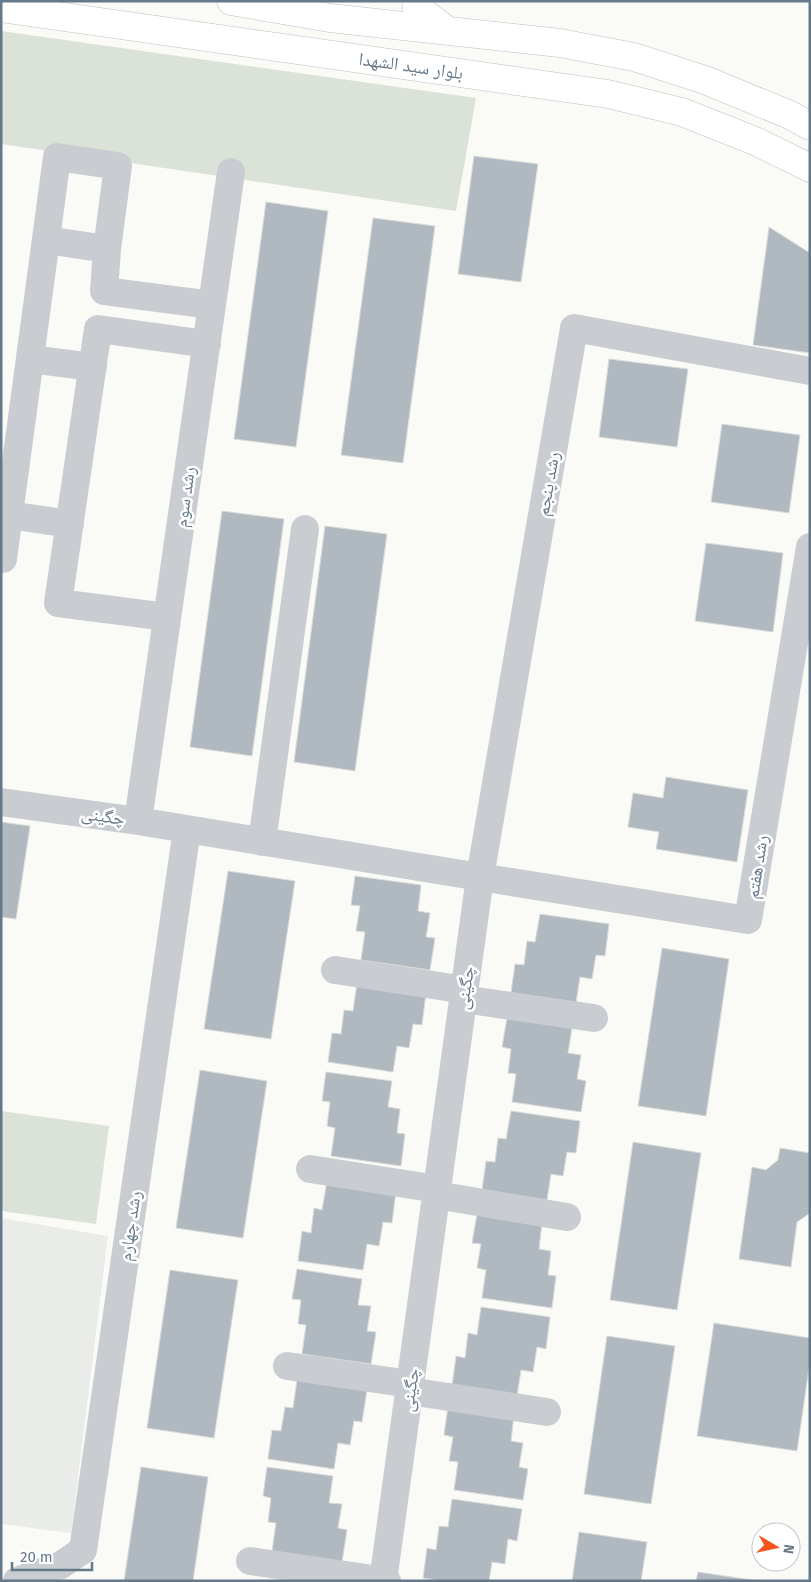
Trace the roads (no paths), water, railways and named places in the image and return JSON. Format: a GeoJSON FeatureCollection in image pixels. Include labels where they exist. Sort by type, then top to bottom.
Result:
{"type":"FeatureCollection","features":[{"type":"Feature","properties":{"kind":"main road"},"geometry":{"type":"LineString","coordinates":[[231,1],[330,18],[560,43],[634,57],[705,80],[790,115],[810,126]]}},
{"type":"Feature","properties":{"kind":"main road"},"geometry":{"type":"LineString","coordinates":[[330,18],[354,1]]}},
{"type":"Feature","properties":{"kind":"main road"},"geometry":{"type":"LineString","coordinates":[[416,1],[417,8],[449,32]]}},
{"type":"Feature","properties":{"kind":"main road","name":"بلوار سید الشهدا"},"geometry":{"type":"LineString","coordinates":[[1,8],[608,94],[682,112],[755,140],[810,168]]}},
{"type":"Feature","properties":{"kind":"street"},"geometry":{"type":"LineString","coordinates":[[3,559],[57,157],[118,166],[104,291],[212,305]]}},
{"type":"Feature","properties":{"kind":"street","name":"رشد سوم"},"geometry":{"type":"LineString","coordinates":[[138,821],[231,172]]}},
{"type":"Feature","properties":{"kind":"street"},"geometry":{"type":"LineString","coordinates":[[46,240],[108,249]]}},
{"type":"Feature","properties":{"kind":"street","name":"رشد پنجم"},"geometry":{"type":"LineString","coordinates":[[480,877],[574,328],[810,371]]}},
{"type":"Feature","properties":{"kind":"street"},"geometry":{"type":"LineString","coordinates":[[168,617],[58,603],[98,329],[207,344]]}},
{"type":"Feature","properties":{"kind":"street"},"geometry":{"type":"LineString","coordinates":[[30,359],[93,367]]}},
{"type":"Feature","properties":{"kind":"street"},"geometry":{"type":"LineString","coordinates":[[9,516],[70,524]]}},
{"type":"Feature","properties":{"kind":"street"},"geometry":{"type":"LineString","coordinates":[[262,842],[305,529]]}},
{"type":"Feature","properties":{"kind":"street","name":"رشد هفتم"},"geometry":{"type":"LineString","coordinates":[[480,877],[748,920],[810,548]]}},
{"type":"Feature","properties":{"kind":"street","name":"چگینی"},"geometry":{"type":"LineString","coordinates":[[1,802],[138,821],[480,877],[384,1581]]}},
{"type":"Feature","properties":{"kind":"street","name":"رشد چهارم"},"geometry":{"type":"LineString","coordinates":[[17,1581],[61,1564],[82,1550],[187,829]]}},
{"type":"Feature","properties":{"kind":"street"},"geometry":{"type":"LineString","coordinates":[[335,970],[594,1018]]}},
{"type":"Feature","properties":{"kind":"street"},"geometry":{"type":"LineString","coordinates":[[310,1168],[567,1217]]}},
{"type":"Feature","properties":{"kind":"street"},"geometry":{"type":"LineString","coordinates":[[287,1366],[547,1412]]}},
{"type":"Feature","properties":{"kind":"street"},"geometry":{"type":"LineString","coordinates":[[250,1561],[384,1581]]}}]}
